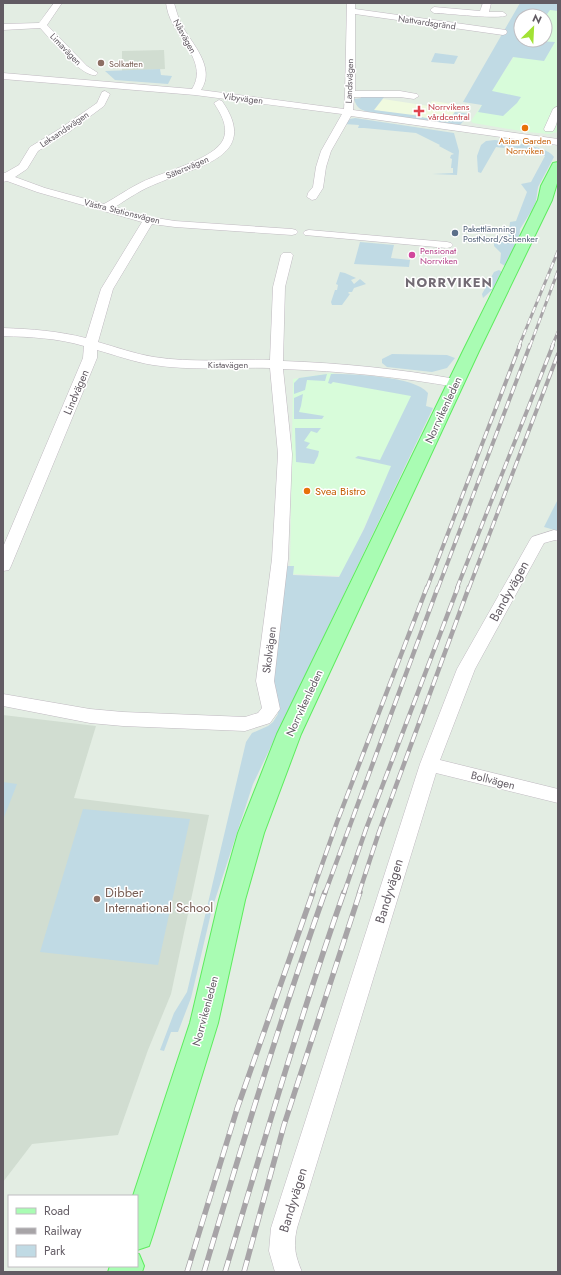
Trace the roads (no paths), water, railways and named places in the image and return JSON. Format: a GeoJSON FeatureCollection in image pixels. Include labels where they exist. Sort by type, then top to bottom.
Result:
{"type":"FeatureCollection","features":[{"type":"Feature","properties":{"kind":"main road","name":"Norrvikenleden"},"geometry":{"type":"LineString","coordinates":[[138,1231],[204,1023],[232,900],[251,833],[273,773],[289,734],[545,200],[548,186],[558,166]]}},
{"type":"Feature","properties":{"kind":"main road","name":"Norrvikenleden"},"geometry":{"type":"LineString","coordinates":[[545,200],[558,189]]}},
{"type":"Feature","properties":{"kind":"street","name":"Limavägen"},"geometry":{"type":"LineString","coordinates":[[58,3],[42,25],[84,68],[92,73]]}},
{"type":"Feature","properties":{"kind":"street","name":"Nåsvägen"},"geometry":{"type":"LineString","coordinates":[[170,3],[171,9],[182,34],[197,58],[202,75],[199,86],[195,92]]}},
{"type":"Feature","properties":{"kind":"street"},"geometry":{"type":"LineString","coordinates":[[482,14],[485,12],[487,3]]}},
{"type":"Feature","properties":{"kind":"street","name":"Nattvardsgränd"},"geometry":{"type":"LineString","coordinates":[[351,7],[388,16],[503,32]]}},
{"type":"Feature","properties":{"kind":"street","name":"Landsvägen"},"geometry":{"type":"LineString","coordinates":[[312,198],[313,193],[318,188],[321,167],[326,151],[348,112],[350,94],[351,7]]}},
{"type":"Feature","properties":{"kind":"street"},"geometry":{"type":"LineString","coordinates":[[388,16],[393,14],[395,8]]}},
{"type":"Feature","properties":{"kind":"street"},"geometry":{"type":"LineString","coordinates":[[434,10],[503,15]]}},
{"type":"Feature","properties":{"kind":"street"},"geometry":{"type":"LineString","coordinates":[[3,26],[42,25]]}},
{"type":"Feature","properties":{"kind":"street","name":"Vibyvägen"},"geometry":{"type":"LineString","coordinates":[[3,76],[195,92],[348,112],[482,132],[538,141],[548,147],[558,145]]}},
{"type":"Feature","properties":{"kind":"street","name":"Leksandsvägen"},"geometry":{"type":"LineString","coordinates":[[4,177],[22,167],[34,149],[65,130],[101,104],[105,94]]}},
{"type":"Feature","properties":{"kind":"street"},"geometry":{"type":"LineString","coordinates":[[350,94],[400,94],[414,96]]}},
{"type":"Feature","properties":{"kind":"street","name":"Sätersvägen"},"geometry":{"type":"LineString","coordinates":[[106,208],[146,184],[203,161],[218,153],[227,142],[230,126],[229,119],[219,103]]}},
{"type":"Feature","properties":{"kind":"street"},"geometry":{"type":"LineString","coordinates":[[548,129],[558,109]]}},
{"type":"Feature","properties":{"kind":"street","name":"Västra Stationsvägen"},"geometry":{"type":"LineString","coordinates":[[4,177],[41,190],[149,220],[181,224],[292,232]]}},
{"type":"Feature","properties":{"kind":"street","name":"Lindvägen"},"geometry":{"type":"LineString","coordinates":[[3,566],[90,358],[91,343],[107,288],[149,220]]}},
{"type":"Feature","properties":{"kind":"street"},"geometry":{"type":"LineString","coordinates":[[309,233],[447,245]]}},
{"type":"Feature","properties":{"kind":"street"},"geometry":{"type":"LineString","coordinates":[[276,365],[278,287],[287,254]]}},
{"type":"Feature","properties":{"kind":"street","name":"Kistavägen"},"geometry":{"type":"LineString","coordinates":[[3,332],[42,333],[91,343],[130,356],[152,361],[182,364],[276,365],[367,370],[456,383]]}},
{"type":"Feature","properties":{"kind":"street","name":"Skolvägen"},"geometry":{"type":"LineString","coordinates":[[3,700],[90,716],[123,720],[245,724],[264,718],[271,709],[265,681],[280,559],[285,454],[276,365]]}},
{"type":"Feature","properties":{"kind":"street","name":"Bandyvägen"},"geometry":{"type":"LineString","coordinates":[[290,1272],[282,1254],[284,1228],[429,764],[466,669],[538,540],[556,536]]}},
{"type":"Feature","properties":{"kind":"street","name":"Bollvägen"},"geometry":{"type":"LineString","coordinates":[[429,764],[558,796]]}},
{"type":"Feature","properties":{"kind":"railway"},"geometry":{"type":"LineString","coordinates":[[519,346],[558,251]]}},
{"type":"Feature","properties":{"kind":"railway"},"geometry":{"type":"LineString","coordinates":[[530,346],[558,271]]}},
{"type":"Feature","properties":{"kind":"railway"},"geometry":{"type":"LineString","coordinates":[[552,346],[558,332]]}},
{"type":"Feature","properties":{"kind":"railway"},"geometry":{"type":"LineString","coordinates":[[427,588],[520,345]]}},
{"type":"Feature","properties":{"kind":"railway"},"geometry":{"type":"LineString","coordinates":[[438,588],[530,345]]}},
{"type":"Feature","properties":{"kind":"railway"},"geometry":{"type":"LineString","coordinates":[[457,588],[553,345]]}},
{"type":"Feature","properties":{"kind":"railway"},"geometry":{"type":"LineString","coordinates":[[469,588],[558,354]]}},
{"type":"Feature","properties":{"kind":"railway"},"geometry":{"type":"LineString","coordinates":[[312,893],[337,822],[427,587]]}},
{"type":"Feature","properties":{"kind":"railway"},"geometry":{"type":"LineString","coordinates":[[325,893],[438,587]]}},
{"type":"Feature","properties":{"kind":"railway"},"geometry":{"type":"LineString","coordinates":[[344,893],[366,829],[458,587]]}},
{"type":"Feature","properties":{"kind":"railway"},"geometry":{"type":"LineString","coordinates":[[359,893],[379,832],[469,587]]}},
{"type":"Feature","properties":{"kind":"railway"},"geometry":{"type":"LineString","coordinates":[[187,1272],[237,1109],[313,892]]}},
{"type":"Feature","properties":{"kind":"railway"},"geometry":{"type":"LineString","coordinates":[[204,1272],[262,1081],[325,892]]}},
{"type":"Feature","properties":{"kind":"railway"},"geometry":{"type":"LineString","coordinates":[[225,1272],[297,1034],[344,892]]}},
{"type":"Feature","properties":{"kind":"railway"},"geometry":{"type":"LineString","coordinates":[[244,1272],[284,1125],[360,892]]}},
{"type":"Feature","properties":{"kind":"place","name":"Solkatten"},"geometry":{"type":"Point","coordinates":[101,63]}},
{"type":"Feature","properties":{"kind":"place","name":"Norrvikens vårdcentral"},"geometry":{"type":"Point","coordinates":[419,111]}},
{"type":"Feature","properties":{"kind":"place","name":"Asian Garden Norrviken"},"geometry":{"type":"Point","coordinates":[525,128]}},
{"type":"Feature","properties":{"kind":"place","name":"Pakettlämning PostNord/Schenker"},"geometry":{"type":"Point","coordinates":[455,233]}},
{"type":"Feature","properties":{"kind":"place","name":"Pensionat Norrviken"},"geometry":{"type":"Point","coordinates":[412,255]}},
{"type":"Feature","properties":{"kind":"place","name":"Svea Bistro"},"geometry":{"type":"Point","coordinates":[307,491]}},
{"type":"Feature","properties":{"kind":"place","name":"Dibber International School"},"geometry":{"type":"Point","coordinates":[97,899]}},
{"type":"Feature","properties":{"kind":"district","name":"NORRVIKEN"},"geometry":{"type":"Point","coordinates":[449,282]}}]}
